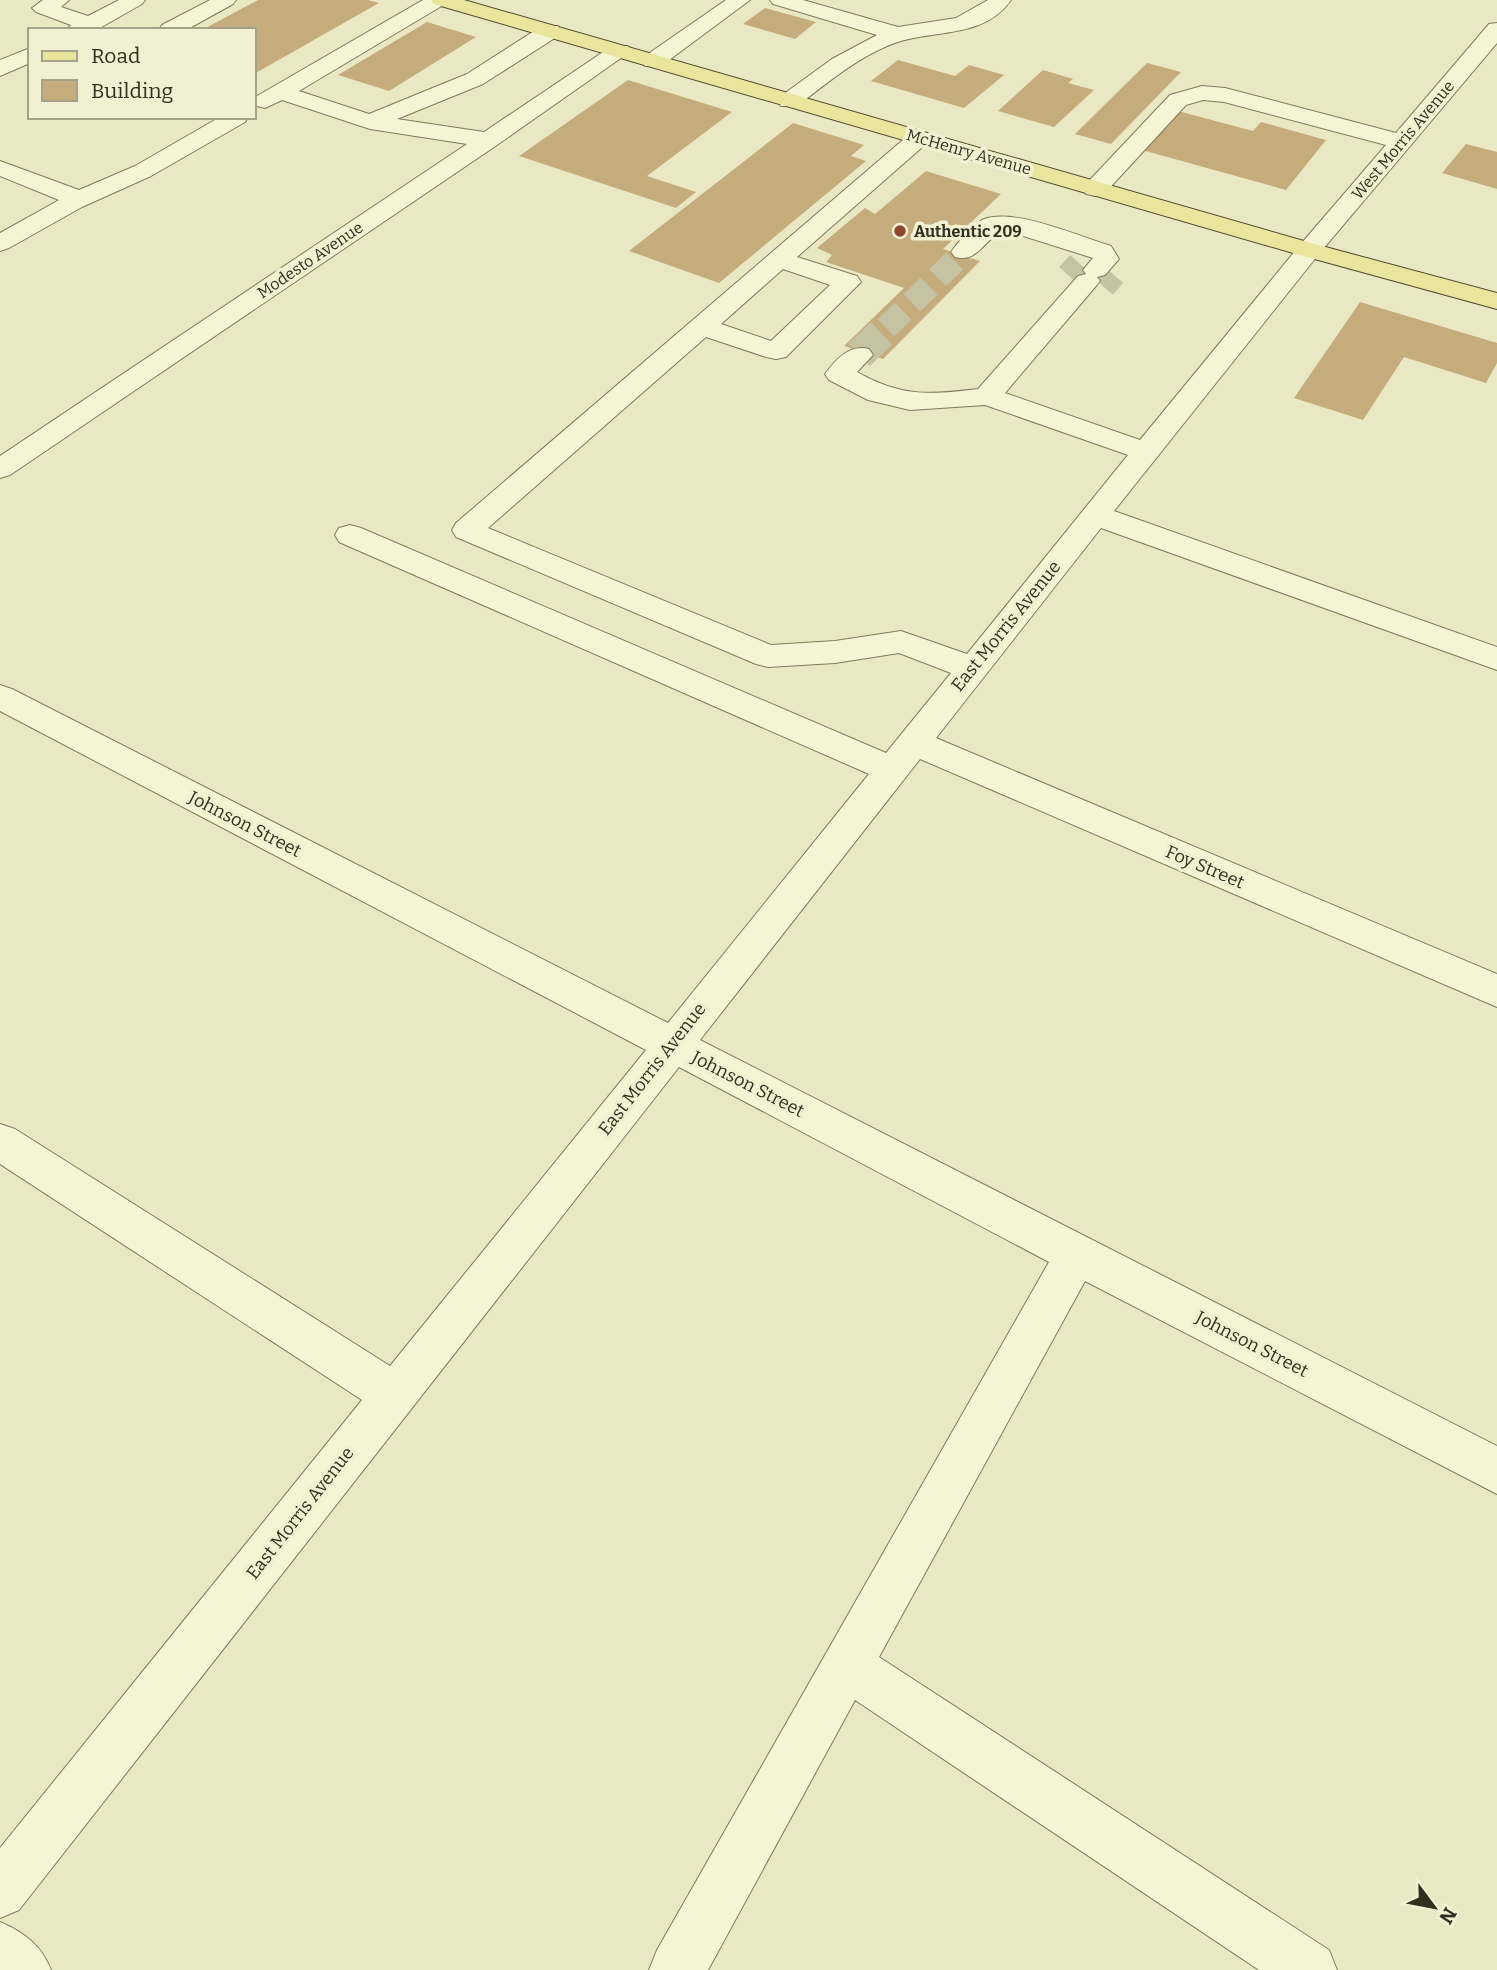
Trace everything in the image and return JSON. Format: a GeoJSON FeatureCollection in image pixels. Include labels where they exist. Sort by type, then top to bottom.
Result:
{"type":"FeatureCollection","features":[{"type":"Feature","properties":{"kind":"main road","name":"McHenry Avenue"},"geometry":{"type":"LineString","coordinates":[[440,0],[1309,250],[1497,301]]}},
{"type":"Feature","properties":{"kind":"street"},"geometry":{"type":"LineString","coordinates":[[59,0],[43,8],[83,27],[135,0]]}},
{"type":"Feature","properties":{"kind":"street"},"geometry":{"type":"LineString","coordinates":[[174,28],[226,0]]}},
{"type":"Feature","properties":{"kind":"street"},"geometry":{"type":"LineString","coordinates":[[256,106],[440,0]]}},
{"type":"Feature","properties":{"kind":"street"},"geometry":{"type":"LineString","coordinates":[[653,61],[740,0]]}},
{"type":"Feature","properties":{"kind":"street"},"geometry":{"type":"LineString","coordinates":[[780,0],[898,34]]}},
{"type":"Feature","properties":{"kind":"street"},"geometry":{"type":"LineString","coordinates":[[959,0],[996,4]]}},
{"type":"Feature","properties":{"kind":"street"},"geometry":{"type":"LineString","coordinates":[[789,101],[852,54],[898,34],[963,24],[996,4]]}},
{"type":"Feature","properties":{"kind":"street","name":"West Morris Avenue"},"geometry":{"type":"LineString","coordinates":[[1309,250],[1497,29]]}},
{"type":"Feature","properties":{"kind":"street"},"geometry":{"type":"LineString","coordinates":[[370,122],[475,79],[550,31]]}},
{"type":"Feature","properties":{"kind":"street","name":"Modesto Avenue"},"geometry":{"type":"LineString","coordinates":[[0,469],[620,51]]}},
{"type":"Feature","properties":{"kind":"street"},"geometry":{"type":"LineString","coordinates":[[0,69],[28,55]]}},
{"type":"Feature","properties":{"kind":"street"},"geometry":{"type":"LineString","coordinates":[[1474,57],[1497,62]]}},
{"type":"Feature","properties":{"kind":"street"},"geometry":{"type":"LineString","coordinates":[[280,92],[370,122],[489,140]]}},
{"type":"Feature","properties":{"kind":"street"},"geometry":{"type":"LineString","coordinates":[[1095,189],[1178,100],[1202,93],[1225,95],[1401,142]]}},
{"type":"Feature","properties":{"kind":"street"},"geometry":{"type":"LineString","coordinates":[[0,243],[79,199],[143,171],[234,119]]}},
{"type":"Feature","properties":{"kind":"street"},"geometry":{"type":"LineString","coordinates":[[919,138],[467,530],[768,656],[835,652],[901,642],[972,668]]}},
{"type":"Feature","properties":{"kind":"street"},"geometry":{"type":"LineString","coordinates":[[0,169],[79,199]]}},
{"type":"Feature","properties":{"kind":"street"},"geometry":{"type":"LineString","coordinates":[[964,252],[990,226],[1008,223],[1102,251],[1093,273],[1086,307],[1059,313],[987,396]]}},
{"type":"Feature","properties":{"kind":"street","name":"East Morris Avenue"},"geometry":{"type":"LineString","coordinates":[[0,1891],[902,755],[1309,250]]}},
{"type":"Feature","properties":{"kind":"street"},"geometry":{"type":"LineString","coordinates":[[701,326],[776,351],[848,282],[779,259]]}},
{"type":"Feature","properties":{"kind":"street"},"geometry":{"type":"LineString","coordinates":[[1059,313],[1047,299],[1093,273]]}},
{"type":"Feature","properties":{"kind":"street"},"geometry":{"type":"LineString","coordinates":[[859,355],[839,374],[865,390],[890,400],[920,404],[987,396],[1146,452]]}},
{"type":"Feature","properties":{"kind":"street"},"geometry":{"type":"LineString","coordinates":[[1095,515],[1497,659]]}},
{"type":"Feature","properties":{"kind":"street","name":"Foy Street"},"geometry":{"type":"LineString","coordinates":[[350,535],[1497,992]]}},
{"type":"Feature","properties":{"kind":"street","name":"Johnson Street"},"geometry":{"type":"LineString","coordinates":[[0,697],[1497,1471]]}},
{"type":"Feature","properties":{"kind":"street"},"geometry":{"type":"LineString","coordinates":[[0,1142],[394,1395]]}},
{"type":"Feature","properties":{"kind":"street"},"geometry":{"type":"LineString","coordinates":[[677,1970],[1077,1254]]}},
{"type":"Feature","properties":{"kind":"street"},"geometry":{"type":"LineString","coordinates":[[847,1665],[1309,1970]]}},
{"type":"Feature","properties":{"kind":"street"},"geometry":{"type":"LineString","coordinates":[[0,1950],[23,1970]]}},
{"type":"Feature","properties":{"kind":"building"},"geometry":{"type":"Polygon","coordinates":[[[258,0],[368,0],[379,3],[256,73],[256,28],[206,28],[258,0]]]}},
{"type":"Feature","properties":{"kind":"building"},"geometry":{"type":"Polygon","coordinates":[[[765,8],[816,22],[795,39],[743,24],[765,8]]]}},
{"type":"Feature","properties":{"kind":"building"},"geometry":{"type":"Polygon","coordinates":[[[427,22],[476,37],[389,91],[338,75],[427,22]]]}},
{"type":"Feature","properties":{"kind":"building"},"geometry":{"type":"Polygon","coordinates":[[[898,60],[955,76],[969,65],[1004,75],[964,108],[871,81],[898,60]]]}},
{"type":"Feature","properties":{"kind":"building"},"geometry":{"type":"Polygon","coordinates":[[[1147,63],[1181,72],[1111,144],[1075,134],[1147,63]]]}},
{"type":"Feature","properties":{"kind":"building"},"geometry":{"type":"Polygon","coordinates":[[[1043,70],[1073,79],[1068,83],[1094,90],[1054,127],[998,111],[1043,70]]]}},
{"type":"Feature","properties":{"kind":"building"},"geometry":{"type":"Polygon","coordinates":[[[628,80],[732,112],[647,176],[696,192],[676,208],[519,156],[628,80]]]}},
{"type":"Feature","properties":{"kind":"building"},"geometry":{"type":"Polygon","coordinates":[[[1178,111],[1253,131],[1261,122],[1326,140],[1286,190],[1142,150],[1178,111]]]}},
{"type":"Feature","properties":{"kind":"building"},"geometry":{"type":"Polygon","coordinates":[[[793,123],[864,145],[851,156],[866,161],[719,283],[629,251],[793,123]]]}},
{"type":"Feature","properties":{"kind":"building"},"geometry":{"type":"Polygon","coordinates":[[[1466,144],[1497,152],[1497,189],[1442,173],[1466,144]]]}},
{"type":"Feature","properties":{"kind":"building","name":"Authentic 209"},"geometry":{"type":"Polygon","coordinates":[[[926,171],[1001,194],[943,249],[980,261],[883,359],[844,346],[904,288],[826,262],[832,255],[817,248],[865,208],[875,214],[926,171]]]}},
{"type":"Feature","properties":{"kind":"building"},"geometry":{"type":"Polygon","coordinates":[[[1360,302],[1497,343],[1497,363],[1486,383],[1404,357],[1363,420],[1294,398],[1360,302]]]}},
{"type":"Feature","properties":{"kind":"tunnel"},"geometry":{"type":"LineString","coordinates":[[886,328],[964,252]]}},
{"type":"Feature","properties":{"kind":"tunnel"},"geometry":{"type":"LineString","coordinates":[[1068,275],[1079,263]]}},
{"type":"Feature","properties":{"kind":"tunnel"},"geometry":{"type":"LineString","coordinates":[[1104,287],[1114,275]]}},
{"type":"Feature","properties":{"kind":"tunnel"},"geometry":{"type":"LineString","coordinates":[[859,355],[888,327]]}},
{"type":"Feature","properties":{"kind":"place","name":"Authentic 209"},"geometry":{"type":"Point","coordinates":[900,231]}}]}
